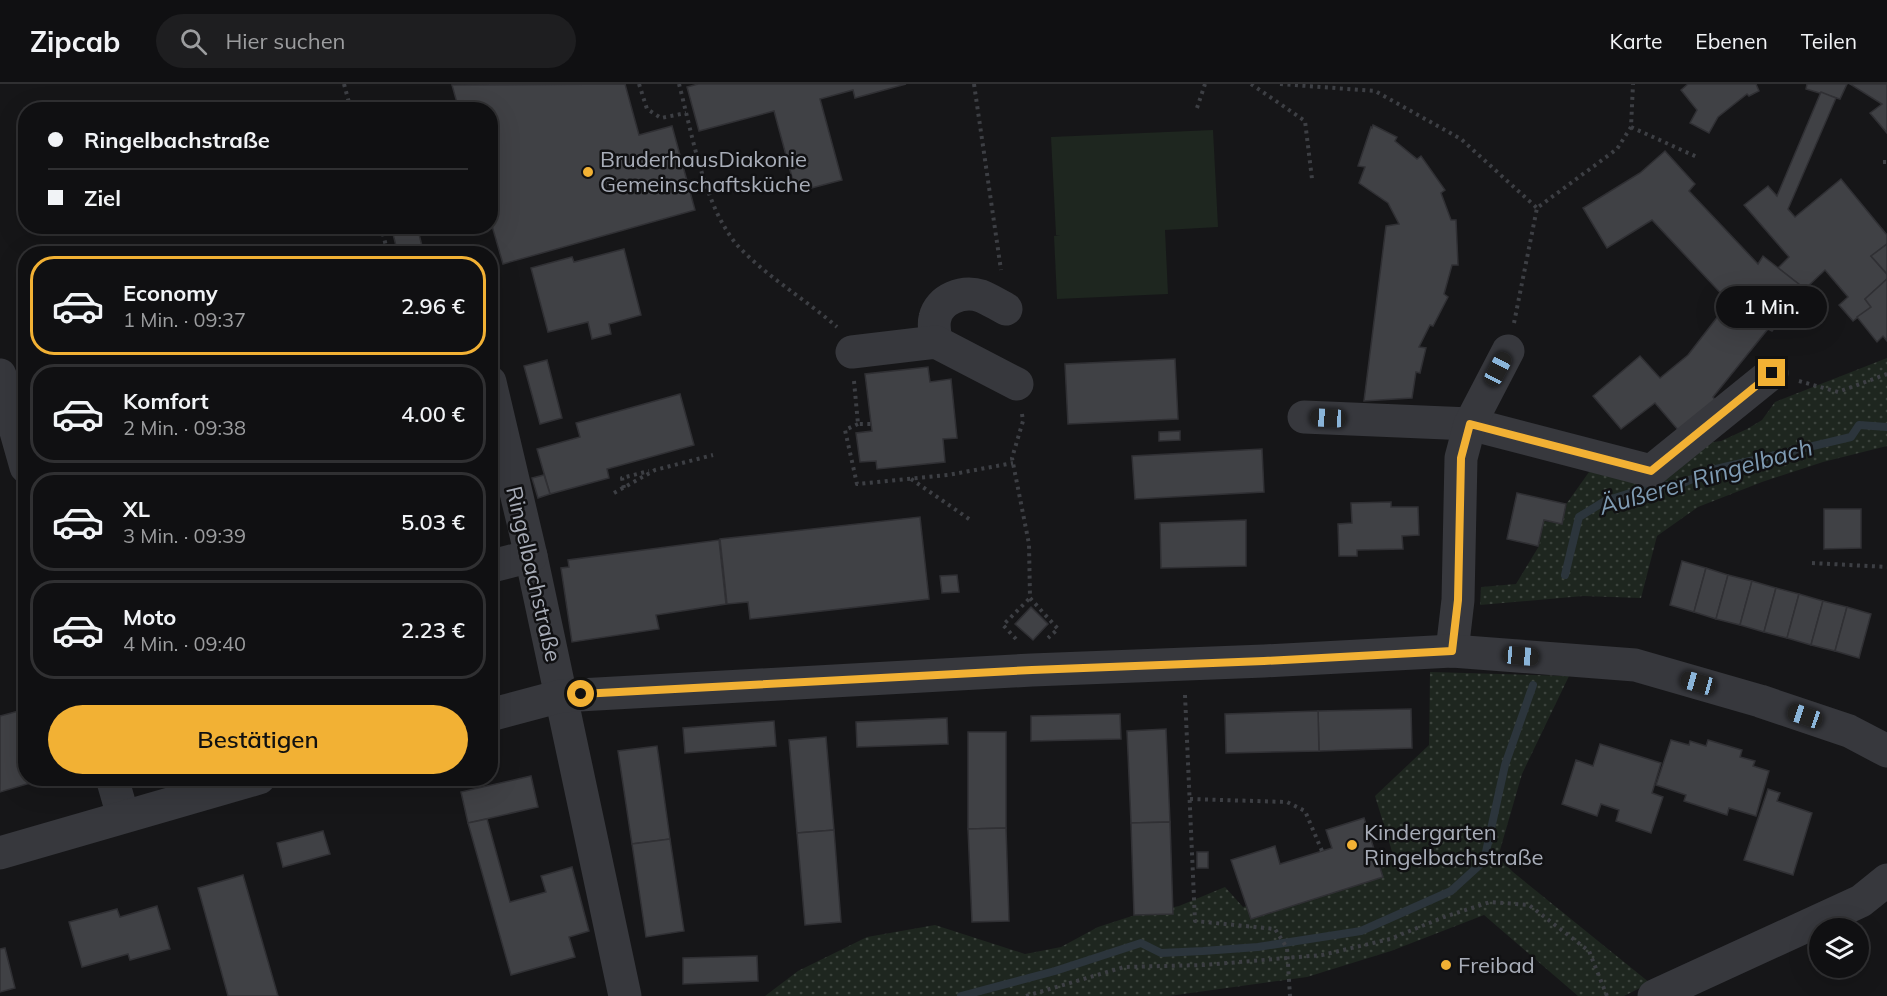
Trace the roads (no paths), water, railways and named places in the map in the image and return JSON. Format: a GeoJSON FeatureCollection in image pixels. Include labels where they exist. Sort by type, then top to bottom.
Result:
{"type":"FeatureCollection","features":[{"type":"Feature","properties":{"kind":"street"},"geometry":{"type":"LineString","coordinates":[[936,342],[934,319],[939,306],[950,299],[962,294],[980,295],[1006,309]]}},
{"type":"Feature","properties":{"kind":"street"},"geometry":{"type":"LineString","coordinates":[[852,352],[936,342],[1017,384]]}},
{"type":"Feature","properties":{"kind":"street"},"geometry":{"type":"LineString","coordinates":[[1452,651],[1458,600],[1461,458],[1470,424],[1508,351]]}},
{"type":"Feature","properties":{"kind":"street"},"geometry":{"type":"LineString","coordinates":[[1305,417],[1470,424],[1651,471],[1772,373]]}},
{"type":"Feature","properties":{"kind":"street"},"geometry":{"type":"LineString","coordinates":[[0,375],[18,439]]}},
{"type":"Feature","properties":{"kind":"street","name":"Ringelbachstraße"},"geometry":{"type":"LineString","coordinates":[[498,416],[531,556],[625,996]]}},
{"type":"Feature","properties":{"kind":"street"},"geometry":{"type":"LineString","coordinates":[[498,565],[531,556]]}},
{"type":"Feature","properties":{"kind":"street"},"geometry":{"type":"LineString","coordinates":[[498,713],[561,696],[1032,670],[1184,665],[1452,651],[1635,665],[1760,701],[1850,732],[1887,751]]}},
{"type":"Feature","properties":{"kind":"street"},"geometry":{"type":"LineString","coordinates":[[114,786],[123,816]]}},
{"type":"Feature","properties":{"kind":"street"},"geometry":{"type":"LineString","coordinates":[[0,853],[230,786]]}},
{"type":"Feature","properties":{"kind":"street"},"geometry":{"type":"LineString","coordinates":[[1654,996],[1861,901],[1887,880]]}},
{"type":"Feature","properties":{"kind":"waterway","name":"Äußerer Ringelbach"},"geometry":{"type":"LineString","coordinates":[[1565,575],[1579,517],[1605,501],[1643,489],[1683,483],[1716,469],[1851,437],[1859,425],[1887,427]]}},
{"type":"Feature","properties":{"kind":"waterway","name":"Äußerer Ringelbach"},"geometry":{"type":"LineString","coordinates":[[961,996],[1055,971],[1141,943],[1161,953],[1203,951],[1258,947],[1361,931],[1451,891],[1484,861],[1505,765],[1533,685]]}},
{"type":"Feature","properties":{"kind":"place","name":"BruderhausDiakonie Gemeinschaftsküche"},"geometry":{"type":"Point","coordinates":[588,172]}},
{"type":"Feature","properties":{"kind":"place","name":"Kindergarten Ringelbachstraße"},"geometry":{"type":"Point","coordinates":[1352,845]}},
{"type":"Feature","properties":{"kind":"place","name":"Freibad"},"geometry":{"type":"Point","coordinates":[1446,965]}}]}
